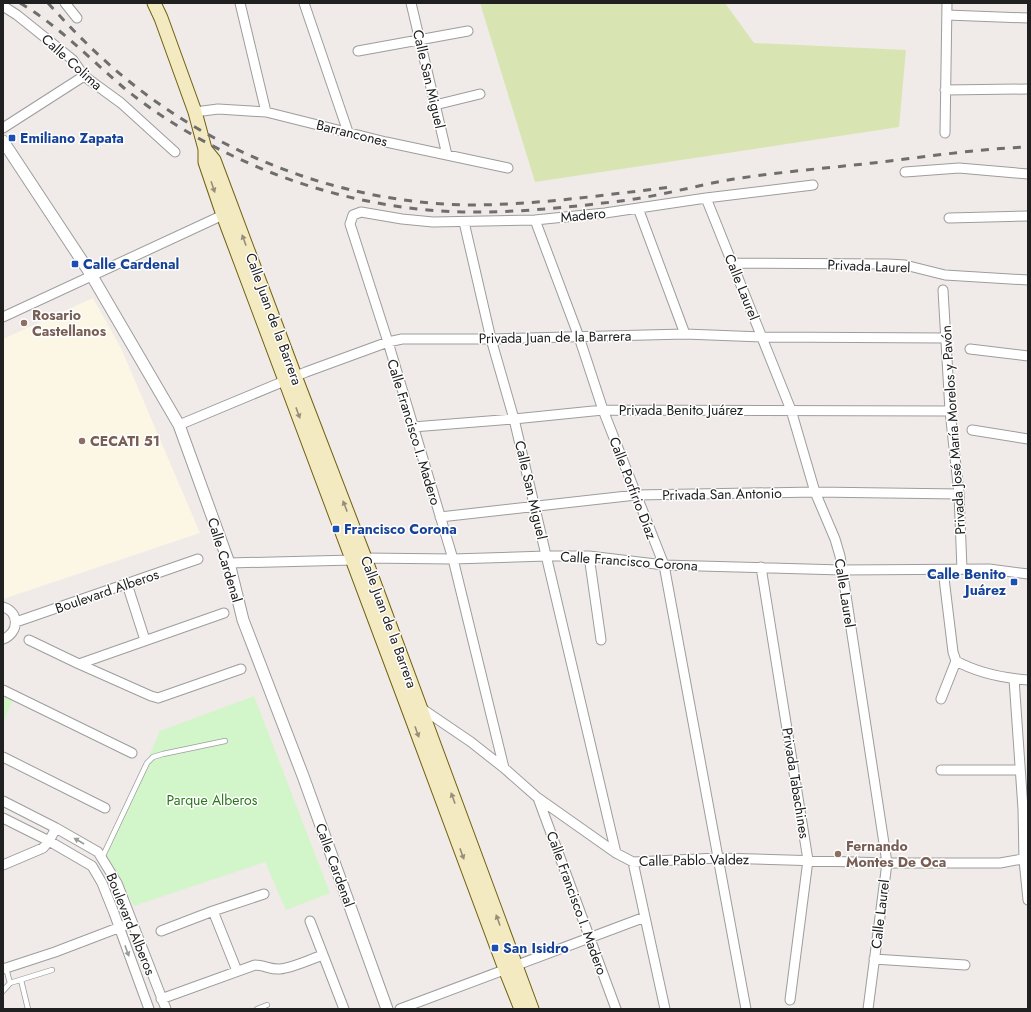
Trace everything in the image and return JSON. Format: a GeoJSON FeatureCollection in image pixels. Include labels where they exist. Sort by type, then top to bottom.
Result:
{"type":"FeatureCollection","features":[{"type":"Feature","properties":{"kind":"main road","name":"Calle Juan de la Barrera"},"geometry":{"type":"LineString","coordinates":[[154,3],[161,18],[195,112],[205,149],[205,162],[223,214],[290,378],[359,559],[510,968],[521,1009]]}},
{"type":"Feature","properties":{"kind":"main road","name":"Calle Juan de la Barrera"},"geometry":{"type":"LineString","coordinates":[[205,149],[214,160],[290,378]]}},
{"type":"Feature","properties":{"kind":"main road","name":"Calle Juan de la Barrera"},"geometry":{"type":"LineString","coordinates":[[510,968],[532,1009]]}},
{"type":"Feature","properties":{"kind":"street"},"geometry":{"type":"LineString","coordinates":[[65,3],[77,18]]}},
{"type":"Feature","properties":{"kind":"street"},"geometry":{"type":"LineString","coordinates":[[240,3],[266,112]]}},
{"type":"Feature","properties":{"kind":"street"},"geometry":{"type":"LineString","coordinates":[[304,3],[348,132]]}},
{"type":"Feature","properties":{"kind":"street","name":"Calle San Miguel"},"geometry":{"type":"LineString","coordinates":[[411,3],[447,155]]}},
{"type":"Feature","properties":{"kind":"street"},"geometry":{"type":"LineString","coordinates":[[945,133],[947,3]]}},
{"type":"Feature","properties":{"kind":"street","name":"Calle Colima"},"geometry":{"type":"LineString","coordinates":[[3,6],[17,15],[73,60],[84,76],[121,104],[175,152]]}},
{"type":"Feature","properties":{"kind":"street"},"geometry":{"type":"LineString","coordinates":[[947,15],[1028,18]]}},
{"type":"Feature","properties":{"kind":"street"},"geometry":{"type":"LineString","coordinates":[[358,51],[468,30]]}},
{"type":"Feature","properties":{"kind":"street"},"geometry":{"type":"LineString","coordinates":[[3,128],[84,76]]}},
{"type":"Feature","properties":{"kind":"street"},"geometry":{"type":"LineString","coordinates":[[946,90],[1028,89]]}},
{"type":"Feature","properties":{"kind":"street"},"geometry":{"type":"LineString","coordinates":[[435,105],[480,94]]}},
{"type":"Feature","properties":{"kind":"street","name":"Barrancones"},"geometry":{"type":"LineString","coordinates":[[195,112],[218,109],[266,112],[508,168]]}},
{"type":"Feature","properties":{"kind":"street","name":"Calle Cardenal"},"geometry":{"type":"LineString","coordinates":[[3,141],[92,276],[179,425],[229,563],[243,620],[303,776],[387,1009]]}},
{"type":"Feature","properties":{"kind":"street"},"geometry":{"type":"LineString","coordinates":[[906,172],[959,168],[1028,174]]}},
{"type":"Feature","properties":{"kind":"street","name":"Madero"},"geometry":{"type":"LineString","coordinates":[[354,214],[361,212],[402,219],[433,222],[535,220],[813,185]]}},
{"type":"Feature","properties":{"kind":"street","name":"Calle Laurel"},"geometry":{"type":"LineString","coordinates":[[706,198],[791,410],[815,492],[835,539],[840,556],[886,863],[868,1009]]}},
{"type":"Feature","properties":{"kind":"street"},"geometry":{"type":"LineString","coordinates":[[638,208],[685,334]]}},
{"type":"Feature","properties":{"kind":"street"},"geometry":{"type":"LineString","coordinates":[[3,317],[223,214]]}},
{"type":"Feature","properties":{"kind":"street","name":"Calle Francisco I. Madero"},"geometry":{"type":"LineString","coordinates":[[354,214],[350,224],[388,342],[453,559],[504,768]]}},
{"type":"Feature","properties":{"kind":"street"},"geometry":{"type":"LineString","coordinates":[[949,218],[1028,216]]}},
{"type":"Feature","properties":{"kind":"street","name":"Calle Porfirio Díaz"},"geometry":{"type":"LineString","coordinates":[[535,220],[579,337],[603,410],[664,565],[746,1009]]}},
{"type":"Feature","properties":{"kind":"street","name":"Calle San Miguel"},"geometry":{"type":"LineString","coordinates":[[464,222],[492,339],[514,419],[535,506],[616,853]]}},
{"type":"Feature","properties":{"kind":"street","name":"Privada Laurel"},"geometry":{"type":"LineString","coordinates":[[732,264],[888,264],[905,265],[945,275],[1028,280]]}},
{"type":"Feature","properties":{"kind":"street","name":"Privada José María Morelos y Pavón"},"geometry":{"type":"LineString","coordinates":[[943,290],[950,411],[959,494],[962,569]]}},
{"type":"Feature","properties":{"kind":"street","name":"Privada Juan de la Barrera"},"geometry":{"type":"LineString","coordinates":[[179,425],[290,378],[388,342],[409,339],[492,339],[685,334],[762,337],[946,338]]}},
{"type":"Feature","properties":{"kind":"street"},"geometry":{"type":"LineString","coordinates":[[970,349],[1028,356]]}},
{"type":"Feature","properties":{"kind":"street","name":"Privada Benito Juárez"},"geometry":{"type":"LineString","coordinates":[[413,428],[603,410],[950,411]]}},
{"type":"Feature","properties":{"kind":"street"},"geometry":{"type":"LineString","coordinates":[[972,430],[1028,439]]}},
{"type":"Feature","properties":{"kind":"street","name":"Privada San Antonio"},"geometry":{"type":"LineString","coordinates":[[440,517],[636,495],[815,492],[959,494]]}},
{"type":"Feature","properties":{"kind":"street"},"geometry":{"type":"LineString","coordinates":[[589,556],[601,640]]}},
{"type":"Feature","properties":{"kind":"street","name":"Calle Francisco Corona"},"geometry":{"type":"LineString","coordinates":[[229,563],[359,559],[453,559],[589,556],[664,565],[842,570],[989,569],[1028,574]]}},
{"type":"Feature","properties":{"kind":"street","name":"Boulevard Alberos"},"geometry":{"type":"LineString","coordinates":[[16,622],[198,559]]}},
{"type":"Feature","properties":{"kind":"street","name":"Privada Tabachines"},"geometry":{"type":"LineString","coordinates":[[761,567],[808,860],[790,1000]]}},
{"type":"Feature","properties":{"kind":"street"},"geometry":{"type":"LineString","coordinates":[[941,699],[956,661],[953,652],[943,570]]}},
{"type":"Feature","properties":{"kind":"street"},"geometry":{"type":"LineString","coordinates":[[127,584],[146,640]]}},
{"type":"Feature","properties":{"kind":"street"},"geometry":{"type":"LineString","coordinates":[[3,607],[11,612],[16,622],[13,632],[3,639]]}},
{"type":"Feature","properties":{"kind":"street"},"geometry":{"type":"LineString","coordinates":[[79,664],[224,613]]}},
{"type":"Feature","properties":{"kind":"street"},"geometry":{"type":"LineString","coordinates":[[29,640],[79,664],[158,698],[241,669]]}},
{"type":"Feature","properties":{"kind":"street"},"geometry":{"type":"LineString","coordinates":[[956,661],[968,667],[997,676],[1028,680]]}},
{"type":"Feature","properties":{"kind":"street"},"geometry":{"type":"LineString","coordinates":[[1014,679],[1028,900]]}},
{"type":"Feature","properties":{"kind":"street"},"geometry":{"type":"LineString","coordinates":[[3,690],[132,754]]}},
{"type":"Feature","properties":{"kind":"street","name":"Calle Pablo Valdez"},"geometry":{"type":"LineString","coordinates":[[415,709],[471,742],[504,768],[538,798],[616,853],[633,862],[718,858],[886,863],[1000,863],[1026,859]]}},
{"type":"Feature","properties":{"kind":"street"},"geometry":{"type":"LineString","coordinates":[[3,758],[105,808]]}},
{"type":"Feature","properties":{"kind":"street"},"geometry":{"type":"LineString","coordinates":[[941,770],[1019,770]]}},
{"type":"Feature","properties":{"kind":"street","name":"Calle Francisco I. Madero"},"geometry":{"type":"LineString","coordinates":[[538,798],[616,1009]]}},
{"type":"Feature","properties":{"kind":"street","name":"Boulevard Alberos"},"geometry":{"type":"LineString","coordinates":[[3,801],[56,828],[98,852],[117,883],[131,923],[166,1009]]}},
{"type":"Feature","properties":{"kind":"street","name":"Boulevard Alberos"},"geometry":{"type":"LineString","coordinates":[[3,818],[49,841],[92,866],[102,883],[149,1009]]}},
{"type":"Feature","properties":{"kind":"street"},"geometry":{"type":"LineString","coordinates":[[3,865],[43,848],[49,841],[56,828]]}},
{"type":"Feature","properties":{"kind":"street"},"geometry":{"type":"LineString","coordinates":[[633,862],[665,1009]]}},
{"type":"Feature","properties":{"kind":"street"},"geometry":{"type":"LineString","coordinates":[[161,932],[213,911],[264,894]]}},
{"type":"Feature","properties":{"kind":"street"},"geometry":{"type":"LineString","coordinates":[[213,911],[237,971]]}},
{"type":"Feature","properties":{"kind":"street"},"geometry":{"type":"LineString","coordinates":[[400,1009],[645,918]]}},
{"type":"Feature","properties":{"kind":"street"},"geometry":{"type":"LineString","coordinates":[[310,921],[344,1009]]}},
{"type":"Feature","properties":{"kind":"street"},"geometry":{"type":"LineString","coordinates":[[5,968],[55,952],[131,923]]}},
{"type":"Feature","properties":{"kind":"street"},"geometry":{"type":"LineString","coordinates":[[162,999],[255,965],[263,965],[274,969],[281,969],[323,955]]}},
{"type":"Feature","properties":{"kind":"street"},"geometry":{"type":"LineString","coordinates":[[874,959],[965,965]]}},
{"type":"Feature","properties":{"kind":"lane"},"geometry":{"type":"LineString","coordinates":[[102,858],[147,764],[153,757],[225,741]]}},
{"type":"Feature","properties":{"kind":"lane"},"geometry":{"type":"LineString","coordinates":[[5,968],[10,983]]}},
{"type":"Feature","properties":{"kind":"lane"},"geometry":{"type":"LineString","coordinates":[[3,992],[10,983],[52,970]]}},
{"type":"Feature","properties":{"kind":"lane"},"geometry":{"type":"LineString","coordinates":[[21,980],[28,1009]]}},
{"type":"Feature","properties":{"kind":"lane"},"geometry":{"type":"LineString","coordinates":[[256,1009],[267,1005]]}},
{"type":"Feature","properties":{"kind":"shaded area","name":"CECATI 51"},"geometry":{"type":"Polygon","coordinates":[[[93,298],[121,348],[200,533],[3,599],[3,339],[93,298]]]}},
{"type":"Feature","properties":{"kind":"green space"},"geometry":{"type":"Polygon","coordinates":[[[480,3],[725,3],[754,43],[906,50],[899,127],[535,182],[480,3]]]}},
{"type":"Feature","properties":{"kind":"green space"},"geometry":{"type":"Polygon","coordinates":[[[3,694],[13,700],[3,723],[3,694]]]}},
{"type":"Feature","properties":{"kind":"green space","name":"Parque Alberos"},"geometry":{"type":"Polygon","coordinates":[[[254,696],[330,893],[286,910],[265,862],[134,906],[106,855],[160,731],[254,696]]]}},
{"type":"Feature","properties":{"kind":"railway"},"geometry":{"type":"LineString","coordinates":[[20,3],[61,32],[137,98],[163,117],[205,142],[233,156],[288,179],[345,196],[403,207],[462,212],[566,207],[641,198],[721,181],[786,172],[970,151],[1028,147]]}},
{"type":"Feature","properties":{"kind":"railway"},"geometry":{"type":"LineString","coordinates":[[48,3],[79,36],[112,67],[171,112],[210,136],[250,156],[335,186],[379,196],[424,202],[469,205],[494,205],[545,201],[671,187]]}},
{"type":"Feature","properties":{"kind":"place","name":"Emiliano Zapata"},"geometry":{"type":"Point","coordinates":[12,138]}},
{"type":"Feature","properties":{"kind":"place","name":"Calle Cardenal"},"geometry":{"type":"Point","coordinates":[75,264]}},
{"type":"Feature","properties":{"kind":"place","name":"Rosario Castellanos"},"geometry":{"type":"Point","coordinates":[24,323]}},
{"type":"Feature","properties":{"kind":"place","name":"CECATI 51"},"geometry":{"type":"Point","coordinates":[82,441]}},
{"type":"Feature","properties":{"kind":"place","name":"Francisco Corona"},"geometry":{"type":"Point","coordinates":[336,529]}},
{"type":"Feature","properties":{"kind":"place","name":"Calle Benito Juárez"},"geometry":{"type":"Point","coordinates":[1014,582]}},
{"type":"Feature","properties":{"kind":"place","name":"Fernando Montes De Oca"},"geometry":{"type":"Point","coordinates":[838,854]}},
{"type":"Feature","properties":{"kind":"place","name":"San Isidro"},"geometry":{"type":"Point","coordinates":[495,948]}}]}
